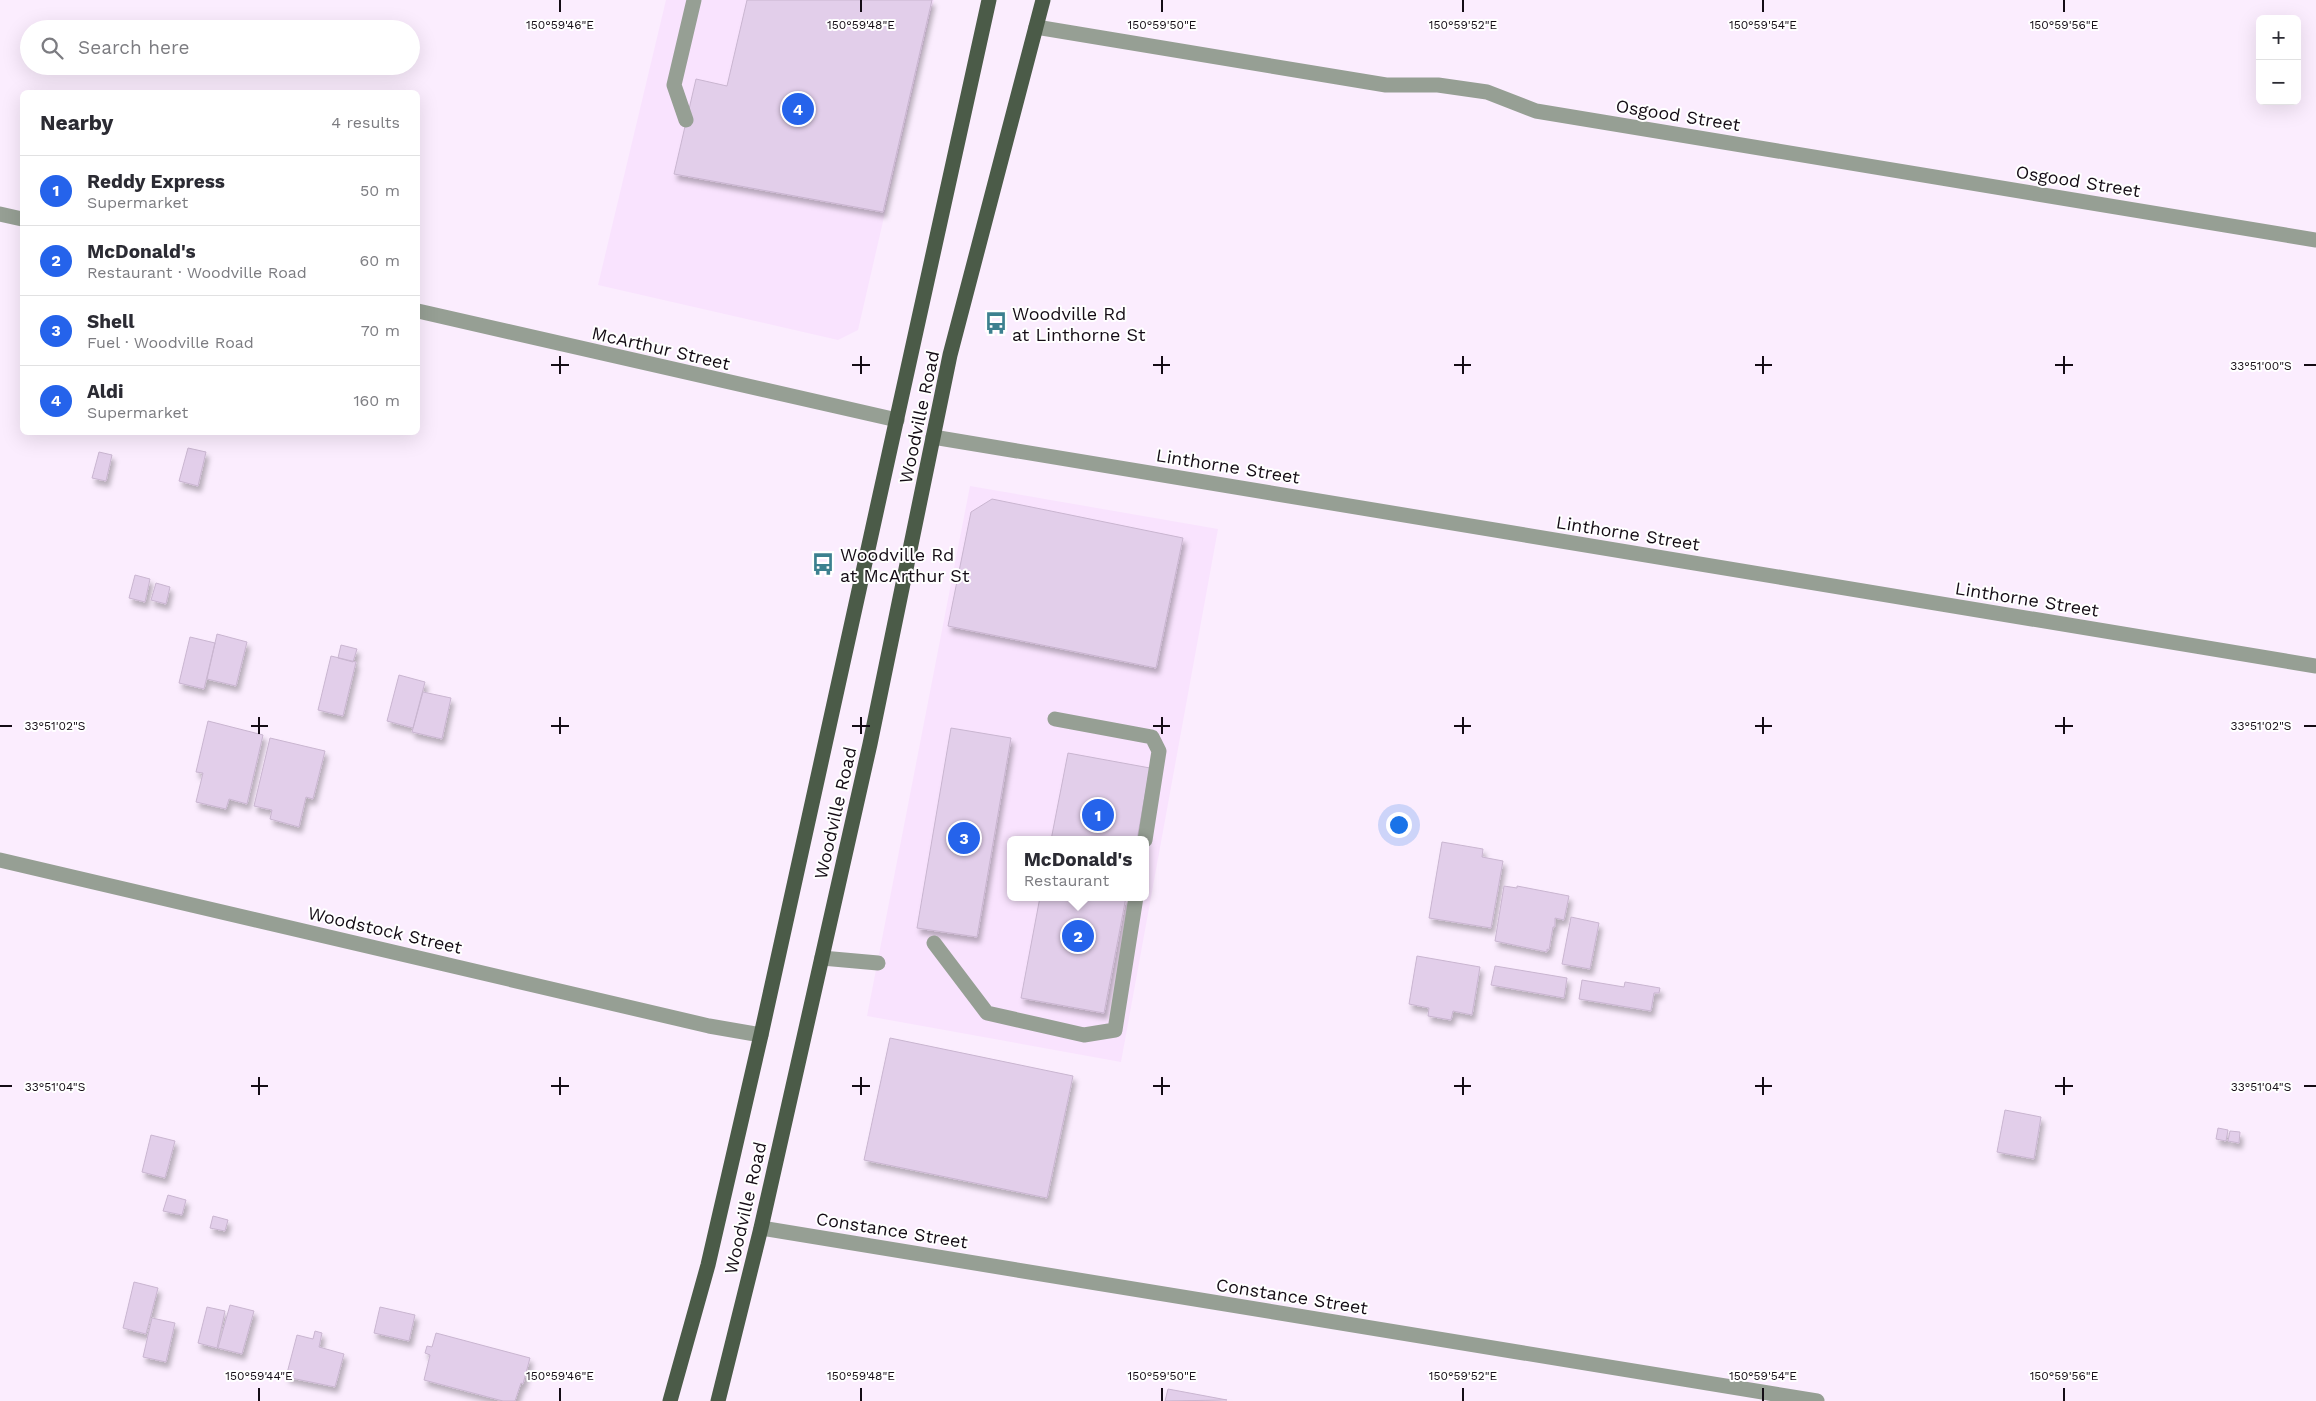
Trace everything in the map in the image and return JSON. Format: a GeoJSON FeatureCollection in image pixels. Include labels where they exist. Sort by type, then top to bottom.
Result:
{"type":"FeatureCollection","features":[{"type":"Feature","properties":{"kind":"main road","name":"Woodville Road"},"geometry":{"type":"LineString","coordinates":[[670,1401],[708,1265],[761,1035],[989,0]]}},
{"type":"Feature","properties":{"kind":"main road","name":"Woodville Road"},"geometry":{"type":"LineString","coordinates":[[718,1401],[761,1228],[870,744],[950,355],[1043,0]]}},
{"type":"Feature","properties":{"kind":"street"},"geometry":{"type":"LineString","coordinates":[[686,120],[674,85],[694,0]]}},
{"type":"Feature","properties":{"kind":"street","name":"Osgood Street"},"geometry":{"type":"LineString","coordinates":[[1036,27],[1386,86],[1438,86],[1487,92],[1536,111],[2316,240]]}},
{"type":"Feature","properties":{"kind":"street"},"geometry":{"type":"LineString","coordinates":[[0,214],[20,219]]}},
{"type":"Feature","properties":{"kind":"street","name":"McArthur Street"},"geometry":{"type":"LineString","coordinates":[[420,311],[897,420]]}},
{"type":"Feature","properties":{"kind":"street","name":"Linthorne Street"},"geometry":{"type":"LineString","coordinates":[[933,436],[2316,666]]}},
{"type":"Feature","properties":{"kind":"street"},"geometry":{"type":"LineString","coordinates":[[1056,719],[1152,737],[1159,751],[1146,836]]}},
{"type":"Feature","properties":{"kind":"street","name":"Woodstock Street"},"geometry":{"type":"LineString","coordinates":[[0,860],[709,1026],[761,1035]]}},
{"type":"Feature","properties":{"kind":"street"},"geometry":{"type":"LineString","coordinates":[[934,943],[987,1013],[1084,1035],[1114,1030],[1135,901]]}},
{"type":"Feature","properties":{"kind":"street"},"geometry":{"type":"LineString","coordinates":[[822,958],[878,963]]}},
{"type":"Feature","properties":{"kind":"street","name":"Constance Street"},"geometry":{"type":"LineString","coordinates":[[761,1228],[1817,1401]]}},
{"type":"Feature","properties":{"kind":"shaded area"},"geometry":{"type":"Polygon","coordinates":[[[666,0],[934,0],[858,330],[838,340],[598,285],[666,0]]]}},
{"type":"Feature","properties":{"kind":"shaded area"},"geometry":{"type":"Polygon","coordinates":[[[970,486],[1218,529],[1121,1062],[867,1016],[970,486]]]}},
{"type":"Feature","properties":{"kind":"building"},"geometry":{"type":"Polygon","coordinates":[[[747,0],[932,0],[883,212],[674,174],[696,79],[727,86],[747,0]]]}},
{"type":"Feature","properties":{"kind":"building"},"geometry":{"type":"Polygon","coordinates":[[[188,448],[206,452],[198,486],[179,481],[188,448]]]}},
{"type":"Feature","properties":{"kind":"building"},"geometry":{"type":"Polygon","coordinates":[[[99,452],[112,455],[106,481],[92,478],[99,452]]]}},
{"type":"Feature","properties":{"kind":"building"},"geometry":{"type":"Polygon","coordinates":[[[992,499],[1183,538],[1156,668],[948,626],[971,512],[992,499]]]}},
{"type":"Feature","properties":{"kind":"building"},"geometry":{"type":"Polygon","coordinates":[[[135,575],[150,579],[145,602],[129,598],[135,575]]]}},
{"type":"Feature","properties":{"kind":"building"},"geometry":{"type":"Polygon","coordinates":[[[156,583],[170,587],[166,604],[151,600],[156,583]]]}},
{"type":"Feature","properties":{"kind":"building"},"geometry":{"type":"Polygon","coordinates":[[[217,634],[247,642],[236,686],[207,679],[217,634]]]}},
{"type":"Feature","properties":{"kind":"building"},"geometry":{"type":"Polygon","coordinates":[[[190,637],[215,643],[204,689],[179,683],[190,637]]]}},
{"type":"Feature","properties":{"kind":"building"},"geometry":{"type":"Polygon","coordinates":[[[341,645],[357,649],[353,662],[338,658],[341,645]]]}},
{"type":"Feature","properties":{"kind":"building"},"geometry":{"type":"Polygon","coordinates":[[[331,656],[356,662],[343,716],[318,710],[331,656]]]}},
{"type":"Feature","properties":{"kind":"building"},"geometry":{"type":"Polygon","coordinates":[[[399,675],[425,682],[413,728],[387,721],[399,675]]]}},
{"type":"Feature","properties":{"kind":"building"},"geometry":{"type":"Polygon","coordinates":[[[423,692],[451,698],[442,739],[412,732],[423,692]]]}},
{"type":"Feature","properties":{"kind":"building"},"geometry":{"type":"Polygon","coordinates":[[[208,721],[263,735],[247,804],[229,799],[226,809],[196,802],[203,773],[196,772],[208,721]]]}},
{"type":"Feature","properties":{"kind":"building"},"geometry":{"type":"Polygon","coordinates":[[[951,728],[1011,738],[977,937],[917,928],[951,728]]]}},
{"type":"Feature","properties":{"kind":"building"},"geometry":{"type":"Polygon","coordinates":[[[270,738],[325,751],[313,799],[306,797],[299,827],[270,819],[272,810],[254,806],[270,738]]]}},
{"type":"Feature","properties":{"kind":"building"},"geometry":{"type":"Polygon","coordinates":[[[1068,753],[1150,768],[1138,836],[1052,836],[1068,753]]]}},
{"type":"Feature","properties":{"kind":"building"},"geometry":{"type":"Polygon","coordinates":[[[1442,842],[1483,849],[1482,857],[1503,861],[1491,928],[1429,918],[1442,842]]]}},
{"type":"Feature","properties":{"kind":"building"},"geometry":{"type":"Polygon","coordinates":[[[1504,886],[1517,888],[1517,886],[1569,896],[1564,920],[1555,918],[1555,927],[1553,927],[1547,952],[1495,941],[1504,886]]]}},
{"type":"Feature","properties":{"kind":"building"},"geometry":{"type":"Polygon","coordinates":[[[1039,901],[1125,901],[1104,1013],[1021,998],[1039,901]]]}},
{"type":"Feature","properties":{"kind":"building"},"geometry":{"type":"Polygon","coordinates":[[[1571,917],[1599,923],[1590,969],[1562,964],[1571,917]]]}},
{"type":"Feature","properties":{"kind":"building"},"geometry":{"type":"Polygon","coordinates":[[[1417,956],[1480,967],[1472,1015],[1453,1011],[1451,1020],[1428,1016],[1429,1008],[1409,1004],[1417,956]]]}},
{"type":"Feature","properties":{"kind":"building"},"geometry":{"type":"Polygon","coordinates":[[[1495,966],[1567,978],[1564,998],[1491,985],[1495,966]]]}},
{"type":"Feature","properties":{"kind":"building"},"geometry":{"type":"Polygon","coordinates":[[[1582,980],[1624,987],[1625,982],[1660,988],[1659,993],[1654,993],[1651,1011],[1579,999],[1582,980]]]}},
{"type":"Feature","properties":{"kind":"building"},"geometry":{"type":"Polygon","coordinates":[[[890,1038],[1073,1076],[1047,1198],[864,1160],[890,1038]]]}},
{"type":"Feature","properties":{"kind":"building"},"geometry":{"type":"Polygon","coordinates":[[[2005,1110],[2041,1117],[2034,1159],[1997,1152],[2005,1110]]]}},
{"type":"Feature","properties":{"kind":"building"},"geometry":{"type":"Polygon","coordinates":[[[2218,1128],[2228,1130],[2226,1141],[2216,1139],[2218,1128]]]}},
{"type":"Feature","properties":{"kind":"building"},"geometry":{"type":"Polygon","coordinates":[[[2230,1131],[2240,1132],[2239,1143],[2228,1141],[2230,1131]]]}},
{"type":"Feature","properties":{"kind":"building"},"geometry":{"type":"Polygon","coordinates":[[[151,1135],[175,1141],[165,1178],[142,1172],[151,1135]]]}},
{"type":"Feature","properties":{"kind":"building"},"geometry":{"type":"Polygon","coordinates":[[[168,1195],[186,1200],[182,1215],[163,1211],[168,1195]]]}},
{"type":"Feature","properties":{"kind":"building"},"geometry":{"type":"Polygon","coordinates":[[[213,1216],[228,1220],[225,1231],[210,1228],[213,1216]]]}},
{"type":"Feature","properties":{"kind":"building"},"geometry":{"type":"Polygon","coordinates":[[[134,1282],[158,1288],[146,1334],[123,1328],[134,1282]]]}},
{"type":"Feature","properties":{"kind":"building"},"geometry":{"type":"Polygon","coordinates":[[[230,1305],[254,1311],[242,1354],[218,1348],[230,1305]]]}},
{"type":"Feature","properties":{"kind":"building"},"geometry":{"type":"Polygon","coordinates":[[[207,1307],[225,1311],[217,1348],[198,1343],[207,1307]]]}},
{"type":"Feature","properties":{"kind":"building"},"geometry":{"type":"Polygon","coordinates":[[[380,1307],[415,1315],[409,1341],[374,1333],[380,1307]]]}},
{"type":"Feature","properties":{"kind":"building"},"geometry":{"type":"Polygon","coordinates":[[[152,1318],[175,1323],[166,1362],[143,1357],[152,1318]]]}},
{"type":"Feature","properties":{"kind":"building"},"geometry":{"type":"Polygon","coordinates":[[[315,1331],[322,1333],[319,1347],[344,1354],[335,1387],[286,1377],[297,1335],[313,1339],[315,1331]]]}},
{"type":"Feature","properties":{"kind":"building"},"geometry":{"type":"Polygon","coordinates":[[[436,1333],[530,1358],[523,1384],[521,1383],[515,1401],[503,1401],[424,1380],[430,1355],[425,1353],[427,1346],[432,1347],[436,1333]]]}},
{"type":"Feature","properties":{"kind":"building"},"geometry":{"type":"Polygon","coordinates":[[[1168,1389],[1227,1400],[1165,1401],[1168,1389]]]}},
{"type":"Feature","properties":{"kind":"place","name":"Aldi"},"geometry":{"type":"Point","coordinates":[798,109]}},
{"type":"Feature","properties":{"kind":"place","name":"Woodville Rd at Linthorne St"},"geometry":{"type":"Point","coordinates":[996,323]}},
{"type":"Feature","properties":{"kind":"place","name":"Woodville Rd at McArthur St"},"geometry":{"type":"Point","coordinates":[823,564]}},
{"type":"Feature","properties":{"kind":"place","name":"Reddy Express"},"geometry":{"type":"Point","coordinates":[1098,815]}},
{"type":"Feature","properties":{"kind":"place","name":"Shell"},"geometry":{"type":"Point","coordinates":[964,838]}},
{"type":"Feature","properties":{"kind":"place","name":"McDonald's"},"geometry":{"type":"Point","coordinates":[1078,936]}}]}
